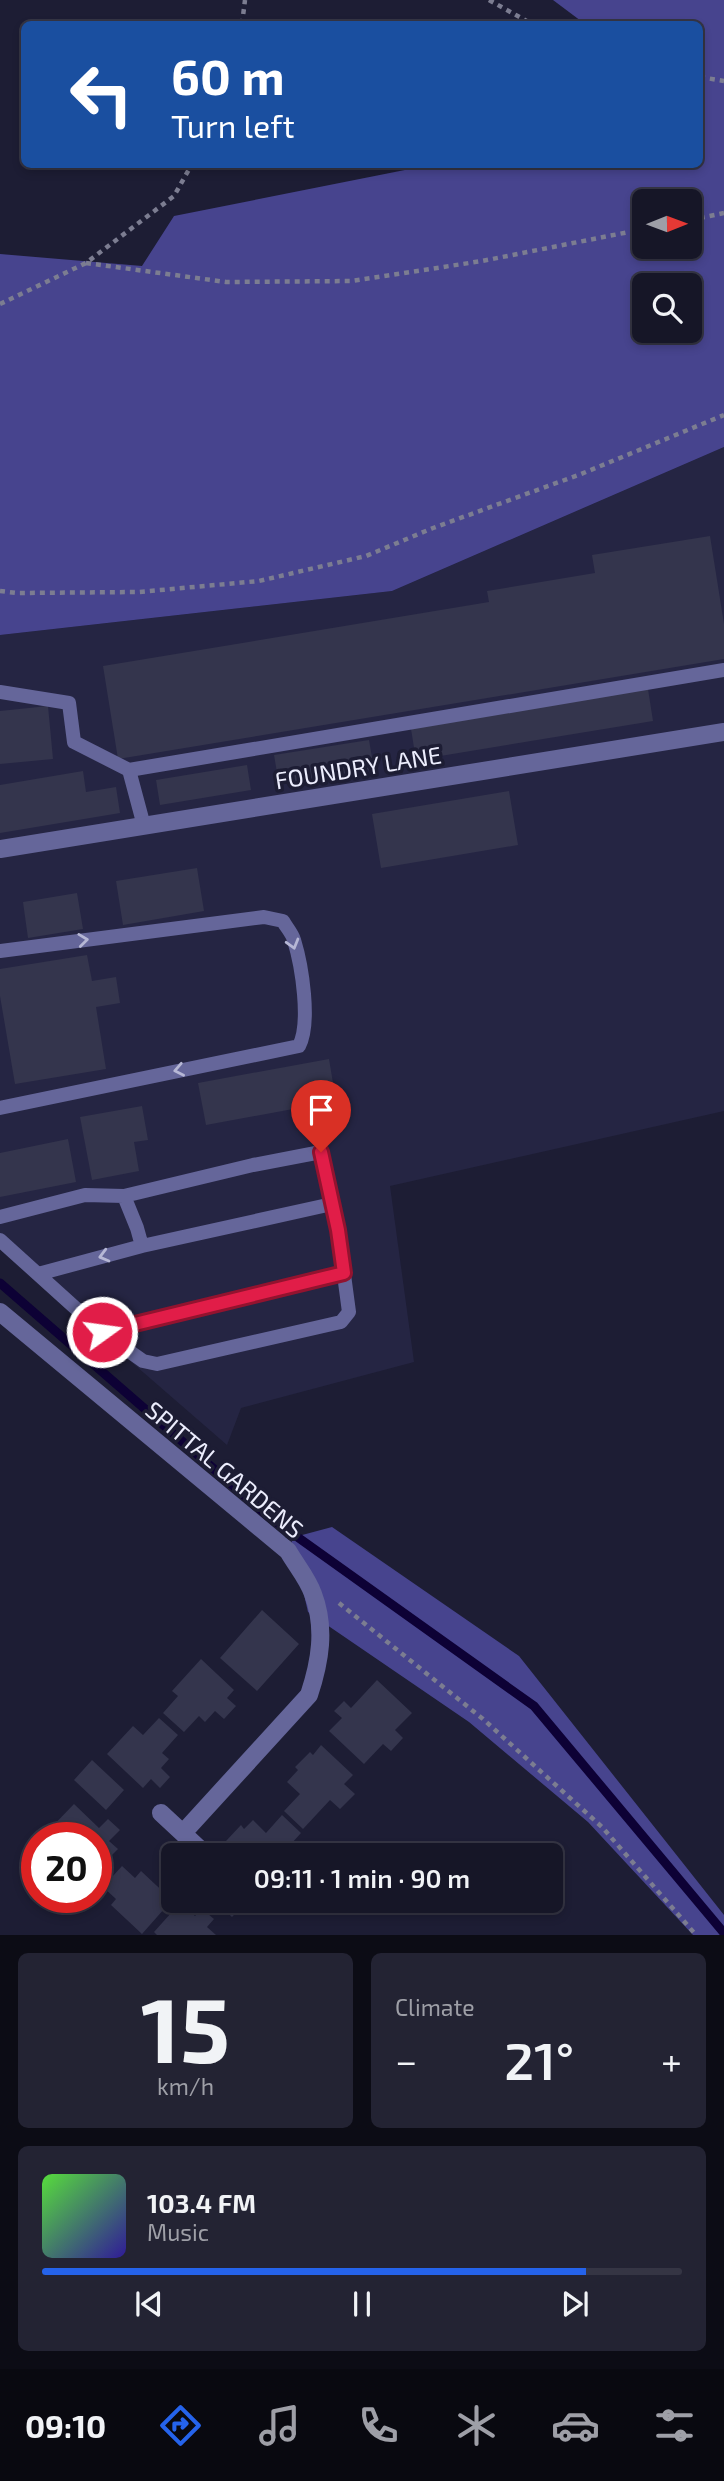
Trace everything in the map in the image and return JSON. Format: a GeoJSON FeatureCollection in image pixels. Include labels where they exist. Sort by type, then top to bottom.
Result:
{"type":"FeatureCollection","features":[{"type":"Feature","properties":{"kind":"street","name":"FOUNDRY LANE"},"geometry":{"type":"LineString","coordinates":[[0,849],[724,732]]}},
{"type":"Feature","properties":{"kind":"street","name":"SPITTAL GARDENS"},"geometry":{"type":"LineString","coordinates":[[0,1312],[288,1551],[313,1593],[321,1631],[319,1667],[309,1695],[183,1833]]}},
{"type":"Feature","properties":{"kind":"street"},"geometry":{"type":"LineString","coordinates":[[161,1813],[194,1843]]}},
{"type":"Feature","properties":{"kind":"lane"},"geometry":{"type":"LineString","coordinates":[[0,692],[69,703],[74,742],[129,770],[724,670]]}},
{"type":"Feature","properties":{"kind":"lane"},"geometry":{"type":"LineString","coordinates":[[129,770],[144,826]]}},
{"type":"Feature","properties":{"kind":"lane"},"geometry":{"type":"LineString","coordinates":[[0,1108],[299,1046],[304,1035],[305,1003],[294,938],[283,921],[264,917],[8,950]]}},
{"type":"Feature","properties":{"kind":"lane"},"geometry":{"type":"LineString","coordinates":[[0,1217],[85,1195],[124,1196],[321,1152],[349,1312],[341,1322],[157,1364],[143,1361],[102,1332],[0,1240]]}},
{"type":"Feature","properties":{"kind":"lane"},"geometry":{"type":"LineString","coordinates":[[124,1196],[142,1246]]}},
{"type":"Feature","properties":{"kind":"lane"},"geometry":{"type":"LineString","coordinates":[[38,1274],[142,1246],[332,1204]]}},
{"type":"Feature","properties":{"kind":"lane"},"geometry":{"type":"LineString","coordinates":[[102,1332],[344,1273]]}},
{"type":"Feature","properties":{"kind":"path"},"geometry":{"type":"LineString","coordinates":[[242,21],[245,0]]}},
{"type":"Feature","properties":{"kind":"path"},"geometry":{"type":"LineString","coordinates":[[489,0],[527,21]]}},
{"type":"Feature","properties":{"kind":"path"},"geometry":{"type":"LineString","coordinates":[[703,78],[724,81]]}},
{"type":"Feature","properties":{"kind":"path"},"geometry":{"type":"LineString","coordinates":[[0,304],[86,263],[174,196],[190,168]]}},
{"type":"Feature","properties":{"kind":"path"},"geometry":{"type":"LineString","coordinates":[[702,218],[724,213]]}},
{"type":"Feature","properties":{"kind":"path"},"geometry":{"type":"LineString","coordinates":[[86,263],[226,282],[352,281],[482,261],[632,231]]}},
{"type":"Feature","properties":{"kind":"path"},"geometry":{"type":"LineString","coordinates":[[0,591],[139,592],[259,581],[366,556],[433,528],[581,474],[724,415]]}},
{"type":"Feature","properties":{"kind":"path"},"geometry":{"type":"LineString","coordinates":[[313,1593],[327,1593],[483,1718],[602,1827],[696,1935]]}},
{"type":"Feature","properties":{"kind":"shaded area"},"geometry":{"type":"Polygon","coordinates":[[[553,0],[724,0],[724,447],[392,591],[0,635],[0,254],[142,266],[174,216],[415,168],[703,168],[703,21],[581,21],[553,0]]]}},
{"type":"Feature","properties":{"kind":"shaded area"},"geometry":{"type":"Polygon","coordinates":[[[724,447],[724,1111],[390,1186],[414,1362],[241,1408],[227,1445],[0,1248],[0,635],[392,591],[724,447]]]}},
{"type":"Feature","properties":{"kind":"shaded area"},"geometry":{"type":"Polygon","coordinates":[[[332,1527],[519,1656],[724,1915],[724,1935],[693,1935],[588,1822],[469,1722],[308,1612],[291,1538],[332,1527]]]}},
{"type":"Feature","properties":{"kind":"building"},"geometry":{"type":"Polygon","coordinates":[[[710,536],[724,624],[724,659],[118,759],[103,666],[489,602],[487,591],[595,573],[592,555],[710,536]]]}},
{"type":"Feature","properties":{"kind":"building"},"geometry":{"type":"Polygon","coordinates":[[[648,689],[653,721],[416,760],[411,729],[648,689]]]}},
{"type":"Feature","properties":{"kind":"building"},"geometry":{"type":"Polygon","coordinates":[[[48,706],[53,759],[0,764],[0,711],[48,706]]]}},
{"type":"Feature","properties":{"kind":"building"},"geometry":{"type":"Polygon","coordinates":[[[369,740],[374,769],[279,784],[274,755],[369,740]]]}},
{"type":"Feature","properties":{"kind":"building"},"geometry":{"type":"Polygon","coordinates":[[[247,765],[251,790],[160,805],[156,780],[247,765]]]}},
{"type":"Feature","properties":{"kind":"building"},"geometry":{"type":"Polygon","coordinates":[[[83,771],[86,792],[116,787],[120,813],[0,833],[0,785],[83,771]]]}},
{"type":"Feature","properties":{"kind":"building"},"geometry":{"type":"Polygon","coordinates":[[[509,791],[518,845],[381,868],[372,814],[509,791]]]}},
{"type":"Feature","properties":{"kind":"building"},"geometry":{"type":"Polygon","coordinates":[[[197,868],[204,911],[123,925],[116,881],[197,868]]]}},
{"type":"Feature","properties":{"kind":"building"},"geometry":{"type":"Polygon","coordinates":[[[77,893],[83,929],[28,938],[23,902],[77,893]]]}},
{"type":"Feature","properties":{"kind":"building"},"geometry":{"type":"Polygon","coordinates":[[[87,955],[92,981],[116,977],[120,1003],[96,1007],[106,1069],[15,1084],[0,996],[0,969],[87,955]]]}},
{"type":"Feature","properties":{"kind":"building"},"geometry":{"type":"Polygon","coordinates":[[[329,1059],[336,1101],[206,1125],[198,1083],[329,1059]]]}},
{"type":"Feature","properties":{"kind":"building"},"geometry":{"type":"Polygon","coordinates":[[[142,1106],[148,1140],[134,1142],[139,1171],[92,1180],[80,1117],[142,1106]]]}},
{"type":"Feature","properties":{"kind":"building"},"geometry":{"type":"Polygon","coordinates":[[[68,1139],[76,1182],[0,1197],[0,1153],[68,1139]]]}},
{"type":"Feature","properties":{"kind":"building"},"geometry":{"type":"Polygon","coordinates":[[[262,1610],[299,1644],[257,1691],[220,1658],[262,1610]]]}},
{"type":"Feature","properties":{"kind":"building"},"geometry":{"type":"Polygon","coordinates":[[[201,1659],[234,1690],[227,1698],[236,1706],[224,1719],[215,1711],[205,1722],[199,1716],[184,1732],[163,1713],[178,1696],[172,1691],[201,1659]]]}},
{"type":"Feature","properties":{"kind":"building"},"geometry":{"type":"Polygon","coordinates":[[[377,1680],[412,1713],[395,1730],[403,1738],[391,1751],[383,1744],[364,1764],[329,1731],[342,1718],[334,1711],[344,1701],[351,1708],[377,1680]]]}},
{"type":"Feature","properties":{"kind":"building"},"geometry":{"type":"Polygon","coordinates":[[[159,1718],[178,1735],[162,1753],[169,1759],[161,1768],[170,1777],[160,1788],[151,1779],[143,1788],[107,1754],[133,1726],[143,1735],[159,1718]]]}},
{"type":"Feature","properties":{"kind":"building"},"geometry":{"type":"Polygon","coordinates":[[[321,1745],[353,1775],[344,1784],[355,1794],[340,1809],[330,1800],[303,1829],[284,1811],[300,1794],[287,1782],[298,1770],[295,1767],[310,1752],[313,1755],[321,1745]]]}},
{"type":"Feature","properties":{"kind":"building"},"geometry":{"type":"Polygon","coordinates":[[[92,1760],[124,1790],[106,1810],[74,1780],[92,1760]]]}},
{"type":"Feature","properties":{"kind":"building"},"geometry":{"type":"Polygon","coordinates":[[[74,1804],[93,1822],[57,1822],[74,1804]]]}},
{"type":"Feature","properties":{"kind":"building"},"geometry":{"type":"Polygon","coordinates":[[[282,1815],[301,1833],[292,1843],[226,1841],[241,1825],[244,1829],[253,1820],[266,1833],[282,1815]]]}},
{"type":"Feature","properties":{"kind":"building"},"geometry":{"type":"Polygon","coordinates":[[[112,1823],[120,1830],[112,1838],[112,1823]]]}},
{"type":"Feature","properties":{"kind":"building"},"geometry":{"type":"Polygon","coordinates":[[[112,1844],[118,1849],[112,1855],[112,1844]]]}},
{"type":"Feature","properties":{"kind":"building"},"geometry":{"type":"Polygon","coordinates":[[[122,1866],[135,1878],[141,1871],[161,1890],[161,1912],[142,1934],[112,1906],[116,1899],[112,1895],[112,1877],[122,1866]]]}},
{"type":"Feature","properties":{"kind":"building"},"geometry":{"type":"Polygon","coordinates":[[[171,1913],[192,1913],[195,1916],[198,1913],[207,1913],[214,1919],[207,1927],[216,1935],[157,1935],[154,1932],[171,1913]]]}},
{"type":"Feature","properties":{"kind":"waterway"},"geometry":{"type":"LineString","coordinates":[[0,1283],[268,1516],[534,1706],[724,1933]]}},
{"type":"Feature","properties":{"kind":"route"},"geometry":{"type":"LineString","coordinates":[[102,1332],[344,1273],[338,1230],[321,1152]]}}]}
